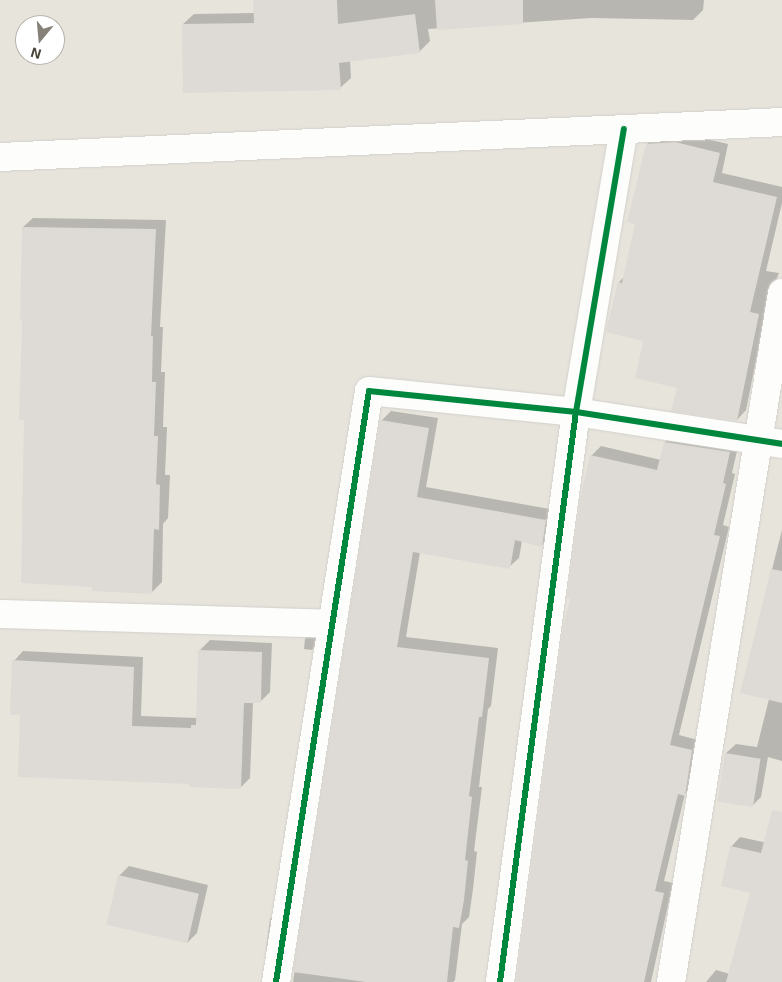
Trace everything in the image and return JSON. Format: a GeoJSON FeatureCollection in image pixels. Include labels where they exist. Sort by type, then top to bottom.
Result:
{"type":"FeatureCollection","features":[{"type":"Feature","properties":{"kind":"street"},"geometry":{"type":"LineString","coordinates":[[0,157],[782,122]]}},
{"type":"Feature","properties":{"kind":"street"},"geometry":{"type":"LineString","coordinates":[[500,982],[576,412],[624,129]]}},
{"type":"Feature","properties":{"kind":"street"},"geometry":{"type":"LineString","coordinates":[[671,982],[770,442],[782,293]]}},
{"type":"Feature","properties":{"kind":"street"},"geometry":{"type":"LineString","coordinates":[[276,982],[369,391],[576,412],[770,442]]}},
{"type":"Feature","properties":{"kind":"street"},"geometry":{"type":"LineString","coordinates":[[0,614],[332,624]]}},
{"type":"Feature","properties":{"kind":"shaded area"},"geometry":{"type":"Polygon","coordinates":[[[0,0],[782,0],[782,982],[0,982],[0,0]]]}},
{"type":"Feature","properties":{"kind":"building"},"geometry":{"type":"Polygon","coordinates":[[[253,0],[337,0],[338,24],[415,14],[420,53],[339,63],[341,90],[183,93],[182,24],[254,23],[253,0]]]}},
{"type":"Feature","properties":{"kind":"building"},"geometry":{"type":"Polygon","coordinates":[[[435,0],[523,0],[523,24],[437,30],[435,0]]]}},
{"type":"Feature","properties":{"kind":"building"},"geometry":{"type":"Polygon","coordinates":[[[675,142],[720,153],[713,182],[777,197],[750,312],[759,314],[737,421],[671,411],[677,388],[635,378],[643,341],[606,332],[618,282],[622,283],[635,224],[627,222],[646,144],[675,142]]]}},
{"type":"Feature","properties":{"kind":"building"},"geometry":{"type":"Polygon","coordinates":[[[22,227],[156,229],[151,336],[153,336],[152,382],[156,382],[154,436],[158,436],[156,484],[160,485],[159,530],[154,529],[152,594],[92,591],[92,587],[21,583],[24,420],[19,420],[22,227]]]}},
{"type":"Feature","properties":{"kind":"building"},"geometry":{"type":"Polygon","coordinates":[[[380,420],[429,428],[417,497],[546,520],[542,547],[515,540],[510,569],[413,552],[397,647],[489,658],[482,717],[479,717],[469,796],[472,797],[465,860],[468,861],[464,900],[459,928],[453,927],[447,982],[366,982],[293,972],[380,420]]]}},
{"type":"Feature","properties":{"kind":"building"},"geometry":{"type":"Polygon","coordinates":[[[664,442],[730,452],[723,483],[726,484],[714,535],[720,536],[670,745],[692,750],[685,796],[678,794],[655,891],[664,893],[644,982],[516,982],[563,628],[570,599],[567,598],[580,500],[590,455],[657,470],[664,442]]]}},
{"type":"Feature","properties":{"kind":"building"},"geometry":{"type":"Polygon","coordinates":[[[771,569],[782,571],[782,703],[740,693],[771,569]]]}},
{"type":"Feature","properties":{"kind":"building"},"geometry":{"type":"Polygon","coordinates":[[[198,650],[262,652],[261,703],[244,703],[241,789],[189,787],[189,784],[18,777],[20,715],[10,715],[12,660],[134,667],[132,726],[191,728],[191,725],[196,725],[198,650]]]}},
{"type":"Feature","properties":{"kind":"building"},"geometry":{"type":"Polygon","coordinates":[[[725,753],[761,759],[753,807],[717,801],[725,753]]]}},
{"type":"Feature","properties":{"kind":"building"},"geometry":{"type":"Polygon","coordinates":[[[772,810],[782,812],[782,982],[726,982],[750,893],[721,886],[730,846],[761,853],[772,810]]]}},
{"type":"Feature","properties":{"kind":"building"},"geometry":{"type":"Polygon","coordinates":[[[118,875],[199,894],[187,943],[107,925],[118,875]]]}},
{"type":"Feature","properties":{"kind":"cycle path"},"geometry":{"type":"LineString","coordinates":[[500,982],[576,412],[624,129]]}},
{"type":"Feature","properties":{"kind":"cycle path"},"geometry":{"type":"LineString","coordinates":[[276,982],[369,391],[576,412],[782,444]]}}]}
